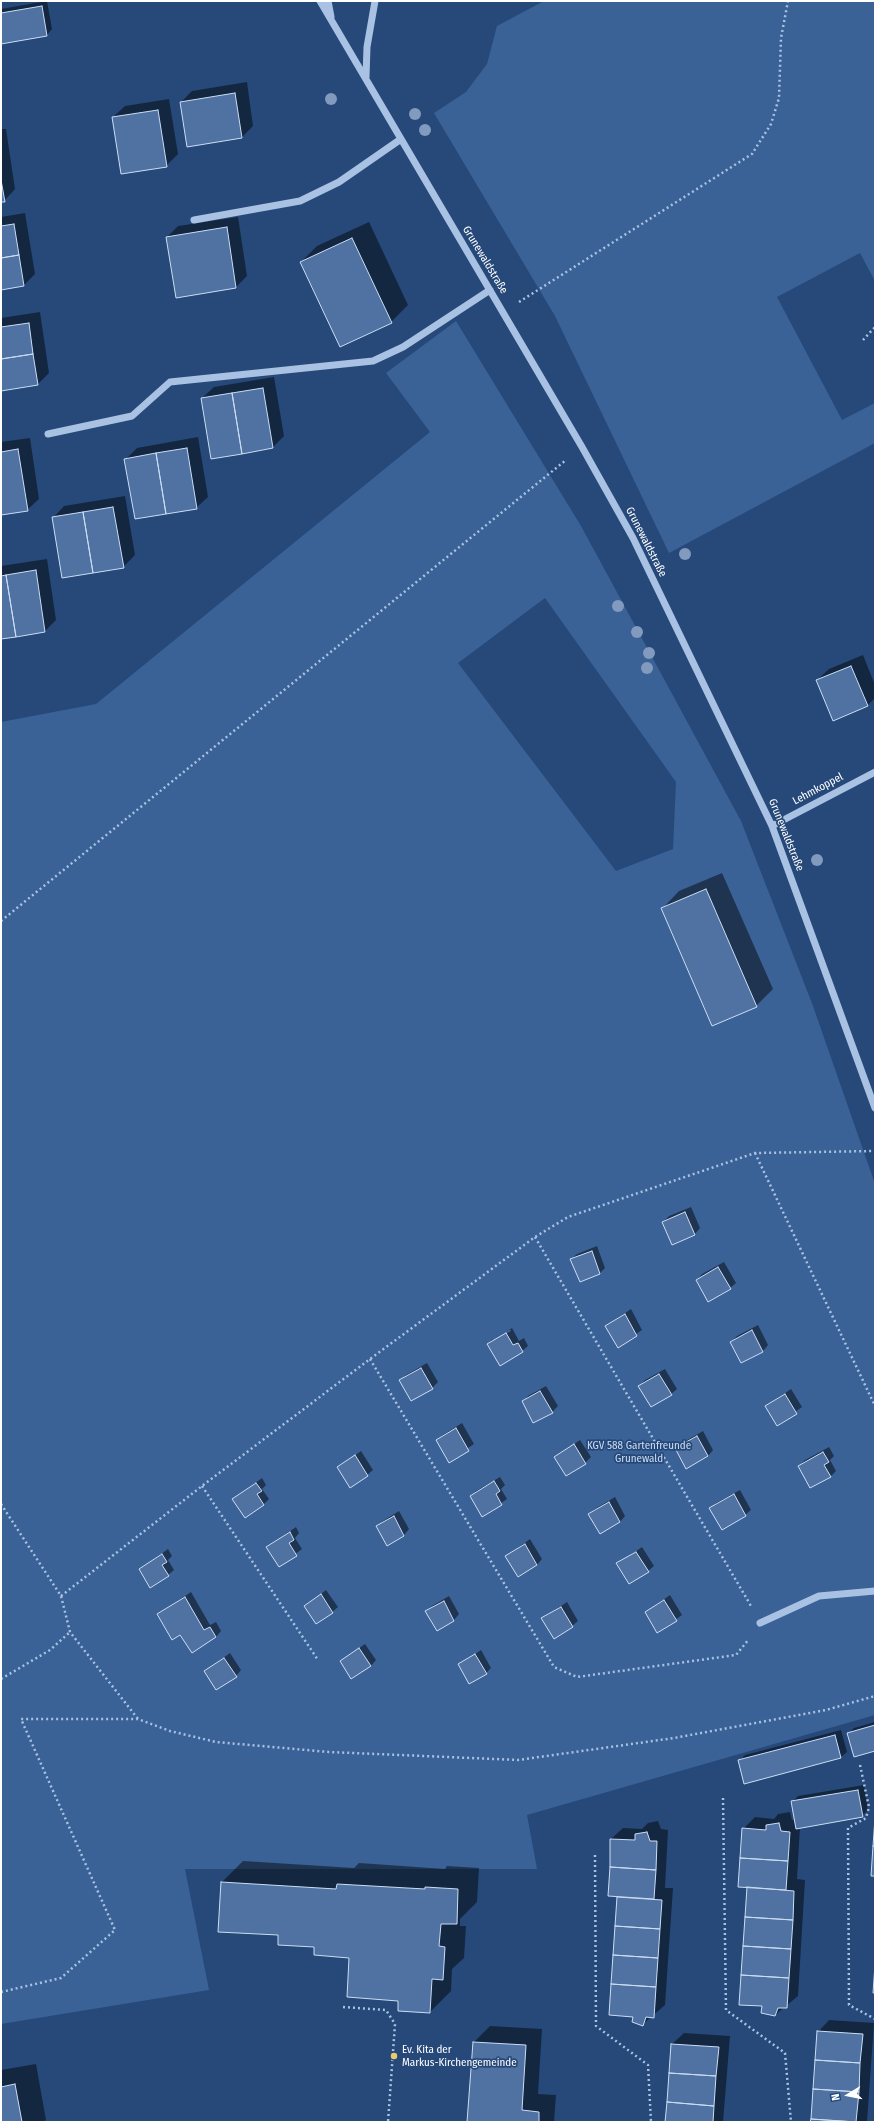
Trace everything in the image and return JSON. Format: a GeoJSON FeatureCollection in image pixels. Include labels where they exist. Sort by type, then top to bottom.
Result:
{"type":"FeatureCollection","features":[{"type":"Feature","properties":{"kind":"street","name":"Grunewaldstraße"},"geometry":{"type":"LineString","coordinates":[[320,1],[582,447],[633,538],[772,826],[875,1108]]}},
{"type":"Feature","properties":{"kind":"street","name":"Grunewaldstraße"},"geometry":{"type":"LineString","coordinates":[[328,1],[331,19]]}},
{"type":"Feature","properties":{"kind":"street"},"geometry":{"type":"LineString","coordinates":[[366,79],[367,47],[375,1]]}},
{"type":"Feature","properties":{"kind":"street"},"geometry":{"type":"LineString","coordinates":[[194,220],[300,201],[339,182],[401,139]]}},
{"type":"Feature","properties":{"kind":"street"},"geometry":{"type":"LineString","coordinates":[[48,434],[132,416],[170,382],[373,361],[403,347],[490,290]]}},
{"type":"Feature","properties":{"kind":"street","name":"Lehmkoppel"},"geometry":{"type":"LineString","coordinates":[[772,826],[875,772]]}},
{"type":"Feature","properties":{"kind":"street"},"geometry":{"type":"LineString","coordinates":[[760,1623],[819,1596],[875,1591]]}},
{"type":"Feature","properties":{"kind":"path"},"geometry":{"type":"LineString","coordinates":[[503,312],[752,154],[771,124],[779,98],[781,38],[788,1]]}},
{"type":"Feature","properties":{"kind":"path"},"geometry":{"type":"LineString","coordinates":[[863,340],[875,327]]}},
{"type":"Feature","properties":{"kind":"path"},"geometry":{"type":"LineString","coordinates":[[1,921],[582,447]]}},
{"type":"Feature","properties":{"kind":"path"},"geometry":{"type":"LineString","coordinates":[[61,1596],[370,1358],[535,1237],[568,1217],[755,1153],[875,1151]]}},
{"type":"Feature","properties":{"kind":"path"},"geometry":{"type":"LineString","coordinates":[[755,1153],[875,1406]]}},
{"type":"Feature","properties":{"kind":"path"},"geometry":{"type":"LineString","coordinates":[[370,1358],[554,1667],[577,1678],[736,1655],[760,1623],[535,1237]]}},
{"type":"Feature","properties":{"kind":"path"},"geometry":{"type":"LineString","coordinates":[[202,1486],[318,1660]]}},
{"type":"Feature","properties":{"kind":"path"},"geometry":{"type":"LineString","coordinates":[[1,1504],[61,1596],[70,1632],[138,1719]]}},
{"type":"Feature","properties":{"kind":"path"},"geometry":{"type":"LineString","coordinates":[[1,1678],[50,1650],[70,1632]]}},
{"type":"Feature","properties":{"kind":"path"},"geometry":{"type":"LineString","coordinates":[[1,1992],[61,1978],[115,1930],[21,1719],[138,1719],[170,1731],[216,1742],[329,1752],[518,1760],[674,1738],[826,1710],[875,1696]]}},
{"type":"Feature","properties":{"kind":"path"},"geometry":{"type":"LineString","coordinates":[[860,1765],[869,1807],[866,1818],[848,1828],[849,2005],[875,2019]]}},
{"type":"Feature","properties":{"kind":"path"},"geometry":{"type":"LineString","coordinates":[[722,1798],[726,2010],[785,2053],[791,2122]]}},
{"type":"Feature","properties":{"kind":"path"},"geometry":{"type":"LineString","coordinates":[[595,1855],[596,2026],[648,2065],[651,2122]]}},
{"type":"Feature","properties":{"kind":"path"},"geometry":{"type":"LineString","coordinates":[[343,2008],[386,2010],[395,2024],[388,2122]]}},
{"type":"Feature","properties":{"kind":"green space"},"geometry":{"type":"Polygon","coordinates":[[[544,1],[875,1],[875,281],[860,253],[777,297],[842,420],[875,403],[875,443],[669,553],[555,316],[434,113],[466,92],[487,64],[497,26],[544,1]]]}},
{"type":"Feature","properties":{"kind":"green space","name":"KGV 588 Gartenfreunde Grunewald"},"geometry":{"type":"Polygon","coordinates":[[[456,321],[581,526],[741,821],[813,1006],[875,1184],[875,1715],[527,1815],[537,1869],[185,1869],[209,1990],[1,2024],[1,722],[96,704],[430,432],[386,373],[456,321]],[[545,598],[458,663],[616,871],[673,849],[676,782],[545,598]]]}},
{"type":"Feature","properties":{"kind":"building"},"geometry":{"type":"Polygon","coordinates":[[[42,6],[47,36],[1,44],[1,13],[42,6]]]}},
{"type":"Feature","properties":{"kind":"building"},"geometry":{"type":"Polygon","coordinates":[[[235,93],[242,138],[187,147],[180,102],[235,93]]]}},
{"type":"Feature","properties":{"kind":"building"},"geometry":{"type":"Polygon","coordinates":[[[158,110],[167,167],[121,174],[112,117],[158,110]]]}},
{"type":"Feature","properties":{"kind":"building"},"geometry":{"type":"Polygon","coordinates":[[[1,180],[5,202],[1,202],[1,180]]]}},
{"type":"Feature","properties":{"kind":"building"},"geometry":{"type":"Polygon","coordinates":[[[14,224],[19,255],[1,258],[1,226],[14,224]]]}},
{"type":"Feature","properties":{"kind":"building"},"geometry":{"type":"Polygon","coordinates":[[[227,227],[236,288],[176,298],[166,237],[227,227]]]}},
{"type":"Feature","properties":{"kind":"building"},"geometry":{"type":"Polygon","coordinates":[[[352,238],[392,323],[340,347],[300,262],[352,238]]]}},
{"type":"Feature","properties":{"kind":"building"},"geometry":{"type":"Polygon","coordinates":[[[19,255],[24,286],[1,290],[1,258],[19,255]]]}},
{"type":"Feature","properties":{"kind":"building"},"geometry":{"type":"Polygon","coordinates":[[[29,323],[33,354],[1,359],[1,327],[29,323]]]}},
{"type":"Feature","properties":{"kind":"building"},"geometry":{"type":"Polygon","coordinates":[[[33,354],[38,385],[1,391],[1,359],[33,354]]]}},
{"type":"Feature","properties":{"kind":"building"},"geometry":{"type":"Polygon","coordinates":[[[263,388],[273,448],[242,454],[232,393],[263,388]]]}},
{"type":"Feature","properties":{"kind":"building"},"geometry":{"type":"Polygon","coordinates":[[[232,393],[242,454],[211,459],[201,398],[232,393]]]}},
{"type":"Feature","properties":{"kind":"building"},"geometry":{"type":"Polygon","coordinates":[[[187,448],[197,509],[166,514],[156,453],[187,448]]]}},
{"type":"Feature","properties":{"kind":"building"},"geometry":{"type":"Polygon","coordinates":[[[18,449],[28,511],[1,515],[1,452],[18,449]]]}},
{"type":"Feature","properties":{"kind":"building"},"geometry":{"type":"Polygon","coordinates":[[[156,453],[166,514],[135,519],[124,459],[156,453]]]}},
{"type":"Feature","properties":{"kind":"building"},"geometry":{"type":"Polygon","coordinates":[[[113,507],[124,568],[93,573],[83,512],[113,507]]]}},
{"type":"Feature","properties":{"kind":"building"},"geometry":{"type":"Polygon","coordinates":[[[83,512],[93,573],[62,578],[52,517],[83,512]]]}},
{"type":"Feature","properties":{"kind":"building"},"geometry":{"type":"Polygon","coordinates":[[[36,570],[45,632],[16,637],[6,575],[36,570]]]}},
{"type":"Feature","properties":{"kind":"building"},"geometry":{"type":"Polygon","coordinates":[[[6,575],[16,637],[1,639],[1,576],[6,575]]]}},
{"type":"Feature","properties":{"kind":"building"},"geometry":{"type":"Polygon","coordinates":[[[851,666],[868,706],[833,721],[816,680],[851,666]]]}},
{"type":"Feature","properties":{"kind":"building"},"geometry":{"type":"Polygon","coordinates":[[[706,889],[757,1007],[712,1026],[661,908],[706,889]]]}},
{"type":"Feature","properties":{"kind":"building"},"geometry":{"type":"Polygon","coordinates":[[[685,1212],[695,1235],[672,1245],[662,1222],[685,1212]]]}},
{"type":"Feature","properties":{"kind":"building"},"geometry":{"type":"Polygon","coordinates":[[[592,1251],[600,1274],[580,1282],[570,1259],[592,1251]]]}},
{"type":"Feature","properties":{"kind":"building"},"geometry":{"type":"Polygon","coordinates":[[[718,1267],[731,1289],[708,1302],[696,1280],[718,1267]]]}},
{"type":"Feature","properties":{"kind":"building"},"geometry":{"type":"Polygon","coordinates":[[[625,1314],[637,1336],[618,1348],[605,1326],[625,1314]]]}},
{"type":"Feature","properties":{"kind":"building"},"geometry":{"type":"Polygon","coordinates":[[[752,1330],[763,1352],[741,1363],[730,1342],[752,1330]]]}},
{"type":"Feature","properties":{"kind":"building"},"geometry":{"type":"Polygon","coordinates":[[[506,1333],[513,1345],[518,1343],[523,1352],[500,1366],[487,1344],[506,1333]]]}},
{"type":"Feature","properties":{"kind":"building"},"geometry":{"type":"Polygon","coordinates":[[[421,1368],[433,1389],[411,1401],[399,1380],[421,1368]]]}},
{"type":"Feature","properties":{"kind":"building"},"geometry":{"type":"Polygon","coordinates":[[[659,1374],[672,1395],[651,1407],[638,1386],[659,1374]]]}},
{"type":"Feature","properties":{"kind":"building"},"geometry":{"type":"Polygon","coordinates":[[[540,1391],[553,1413],[533,1423],[522,1401],[540,1391]]]}},
{"type":"Feature","properties":{"kind":"building"},"geometry":{"type":"Polygon","coordinates":[[[785,1394],[797,1414],[777,1426],[765,1406],[785,1394]]]}},
{"type":"Feature","properties":{"kind":"building"},"geometry":{"type":"Polygon","coordinates":[[[456,1428],[469,1451],[449,1463],[436,1440],[456,1428]]]}},
{"type":"Feature","properties":{"kind":"building"},"geometry":{"type":"Polygon","coordinates":[[[697,1436],[708,1456],[686,1469],[675,1448],[697,1436]]]}},
{"type":"Feature","properties":{"kind":"building"},"geometry":{"type":"Polygon","coordinates":[[[574,1444],[586,1464],[566,1476],[554,1457],[574,1444]]]}},
{"type":"Feature","properties":{"kind":"building"},"geometry":{"type":"Polygon","coordinates":[[[823,1452],[829,1462],[824,1465],[831,1477],[810,1488],[798,1466],[823,1452]]]}},
{"type":"Feature","properties":{"kind":"building"},"geometry":{"type":"Polygon","coordinates":[[[355,1455],[368,1476],[350,1488],[337,1467],[355,1455]]]}},
{"type":"Feature","properties":{"kind":"building"},"geometry":{"type":"Polygon","coordinates":[[[494,1481],[500,1491],[496,1494],[502,1505],[482,1517],[470,1496],[494,1481]]]}},
{"type":"Feature","properties":{"kind":"building"},"geometry":{"type":"Polygon","coordinates":[[[256,1483],[262,1491],[257,1494],[264,1505],[245,1518],[232,1499],[256,1483]]]}},
{"type":"Feature","properties":{"kind":"building"},"geometry":{"type":"Polygon","coordinates":[[[734,1494],[746,1516],[722,1530],[709,1508],[734,1494]]]}},
{"type":"Feature","properties":{"kind":"building"},"geometry":{"type":"Polygon","coordinates":[[[609,1502],[620,1522],[600,1534],[588,1514],[609,1502]]]}},
{"type":"Feature","properties":{"kind":"building"},"geometry":{"type":"Polygon","coordinates":[[[394,1516],[404,1536],[387,1546],[376,1526],[394,1516]]]}},
{"type":"Feature","properties":{"kind":"building"},"geometry":{"type":"Polygon","coordinates":[[[290,1532],[294,1540],[289,1543],[297,1556],[279,1567],[266,1547],[290,1532]]]}},
{"type":"Feature","properties":{"kind":"building"},"geometry":{"type":"Polygon","coordinates":[[[525,1544],[537,1565],[518,1577],[505,1556],[525,1544]]]}},
{"type":"Feature","properties":{"kind":"building"},"geometry":{"type":"Polygon","coordinates":[[[636,1552],[649,1572],[629,1584],[616,1563],[636,1552]]]}},
{"type":"Feature","properties":{"kind":"building"},"geometry":{"type":"Polygon","coordinates":[[[162,1554],[167,1562],[162,1565],[169,1576],[150,1588],[139,1569],[162,1554]]]}},
{"type":"Feature","properties":{"kind":"building"},"geometry":{"type":"Polygon","coordinates":[[[321,1594],[333,1613],[316,1624],[304,1606],[321,1594]]]}},
{"type":"Feature","properties":{"kind":"building"},"geometry":{"type":"Polygon","coordinates":[[[185,1597],[204,1630],[210,1627],[216,1637],[192,1653],[180,1635],[172,1640],[157,1614],[185,1597]]]}},
{"type":"Feature","properties":{"kind":"building"},"geometry":{"type":"Polygon","coordinates":[[[664,1600],[677,1621],[657,1633],[645,1612],[664,1600]]]}},
{"type":"Feature","properties":{"kind":"building"},"geometry":{"type":"Polygon","coordinates":[[[444,1601],[454,1621],[437,1631],[425,1611],[444,1601]]]}},
{"type":"Feature","properties":{"kind":"building"},"geometry":{"type":"Polygon","coordinates":[[[561,1607],[573,1627],[554,1639],[541,1618],[561,1607]]]}},
{"type":"Feature","properties":{"kind":"building"},"geometry":{"type":"Polygon","coordinates":[[[359,1648],[371,1666],[351,1679],[340,1661],[359,1648]]]}},
{"type":"Feature","properties":{"kind":"building"},"geometry":{"type":"Polygon","coordinates":[[[475,1654],[487,1674],[469,1684],[458,1664],[475,1654]]]}},
{"type":"Feature","properties":{"kind":"building"},"geometry":{"type":"Polygon","coordinates":[[[224,1658],[237,1677],[216,1690],[204,1671],[224,1658]]]}},
{"type":"Feature","properties":{"kind":"building"},"geometry":{"type":"Polygon","coordinates":[[[875,1725],[875,1751],[854,1757],[847,1733],[875,1725]]]}},
{"type":"Feature","properties":{"kind":"building"},"geometry":{"type":"Polygon","coordinates":[[[835,1735],[841,1758],[744,1784],[738,1760],[835,1735]]]}},
{"type":"Feature","properties":{"kind":"building"},"geometry":{"type":"Polygon","coordinates":[[[858,1790],[863,1817],[796,1829],[791,1801],[858,1790]]]}},
{"type":"Feature","properties":{"kind":"building"},"geometry":{"type":"Polygon","coordinates":[[[875,1818],[875,1846],[873,1846],[875,1818]]]}},
{"type":"Feature","properties":{"kind":"building"},"geometry":{"type":"Polygon","coordinates":[[[779,1823],[781,1831],[790,1832],[788,1861],[740,1858],[742,1828],[766,1830],[766,1825],[779,1823]]]}},
{"type":"Feature","properties":{"kind":"building"},"geometry":{"type":"Polygon","coordinates":[[[647,1832],[650,1841],[657,1841],[656,1870],[610,1867],[610,1839],[635,1840],[635,1834],[647,1832]]]}},
{"type":"Feature","properties":{"kind":"building"},"geometry":{"type":"Polygon","coordinates":[[[873,1846],[875,1846],[875,1876],[871,1876],[873,1846]]]}},
{"type":"Feature","properties":{"kind":"building"},"geometry":{"type":"Polygon","coordinates":[[[740,1858],[788,1861],[786,1890],[738,1887],[740,1858]]]}},
{"type":"Feature","properties":{"kind":"building"},"geometry":{"type":"Polygon","coordinates":[[[610,1867],[656,1870],[654,1899],[608,1896],[610,1867]]]}},
{"type":"Feature","properties":{"kind":"building"},"geometry":{"type":"Polygon","coordinates":[[[221,1882],[336,1889],[337,1884],[425,1889],[425,1887],[458,1889],[457,1924],[441,1924],[439,1946],[445,1947],[443,1980],[432,1979],[430,2013],[398,2011],[398,2001],[347,1997],[349,1958],[314,1955],[314,1947],[278,1945],[278,1935],[218,1932],[221,1882]]]}},
{"type":"Feature","properties":{"kind":"building"},"geometry":{"type":"Polygon","coordinates":[[[747,1887],[794,1891],[793,1920],[745,1917],[747,1887]]]}},
{"type":"Feature","properties":{"kind":"building"},"geometry":{"type":"Polygon","coordinates":[[[617,1897],[662,1900],[660,1929],[615,1926],[617,1897]]]}},
{"type":"Feature","properties":{"kind":"building"},"geometry":{"type":"Polygon","coordinates":[[[745,1917],[793,1920],[791,1949],[743,1946],[745,1917]]]}},
{"type":"Feature","properties":{"kind":"building"},"geometry":{"type":"Polygon","coordinates":[[[615,1926],[660,1929],[658,1958],[613,1955],[615,1926]]]}},
{"type":"Feature","properties":{"kind":"building"},"geometry":{"type":"Polygon","coordinates":[[[743,1946],[791,1949],[789,1978],[741,1975],[743,1946]]]}},
{"type":"Feature","properties":{"kind":"building"},"geometry":{"type":"Polygon","coordinates":[[[613,1955],[658,1958],[656,1987],[611,1984],[613,1955]]]}},
{"type":"Feature","properties":{"kind":"building"},"geometry":{"type":"Polygon","coordinates":[[[875,1965],[875,1993],[873,1993],[875,1965]]]}},
{"type":"Feature","properties":{"kind":"building"},"geometry":{"type":"Polygon","coordinates":[[[741,1975],[789,1978],[787,2008],[778,2008],[775,2016],[761,2013],[762,2006],[739,2005],[741,1975]]]}},
{"type":"Feature","properties":{"kind":"building"},"geometry":{"type":"Polygon","coordinates":[[[611,1984],[656,1987],[654,2018],[646,2017],[643,2026],[632,2022],[633,2017],[609,2015],[611,1984]]]}},
{"type":"Feature","properties":{"kind":"building"},"geometry":{"type":"Polygon","coordinates":[[[817,2031],[863,2034],[860,2063],[815,2060],[817,2031]]]}},
{"type":"Feature","properties":{"kind":"building"},"geometry":{"type":"Polygon","coordinates":[[[473,2042],[526,2045],[522,2110],[539,2112],[539,2122],[467,2122],[473,2042]]]}},
{"type":"Feature","properties":{"kind":"building"},"geometry":{"type":"Polygon","coordinates":[[[671,2044],[719,2047],[716,2076],[669,2073],[671,2044]]]}},
{"type":"Feature","properties":{"kind":"building"},"geometry":{"type":"Polygon","coordinates":[[[815,2060],[860,2063],[859,2092],[813,2089],[815,2060]]]}},
{"type":"Feature","properties":{"kind":"building"},"geometry":{"type":"Polygon","coordinates":[[[669,2073],[716,2076],[714,2106],[667,2102],[669,2073]]]}},
{"type":"Feature","properties":{"kind":"building"},"geometry":{"type":"Polygon","coordinates":[[[15,2084],[22,2122],[1,2122],[1,2087],[15,2084]]]}},
{"type":"Feature","properties":{"kind":"building"},"geometry":{"type":"Polygon","coordinates":[[[813,2089],[859,2092],[856,2122],[811,2119],[813,2089]]]}},
{"type":"Feature","properties":{"kind":"building"},"geometry":{"type":"Polygon","coordinates":[[[667,2102],[714,2106],[713,2122],[665,2122],[667,2102]]]}},
{"type":"Feature","properties":{"kind":"building"},"geometry":{"type":"Polygon","coordinates":[[[811,2119],[856,2122],[810,2122],[811,2119]]]}},
{"type":"Feature","properties":{"kind":"place","name":"Ev. Kita der Markus-Kirchengemeinde"},"geometry":{"type":"Point","coordinates":[394,2056]}}]}
